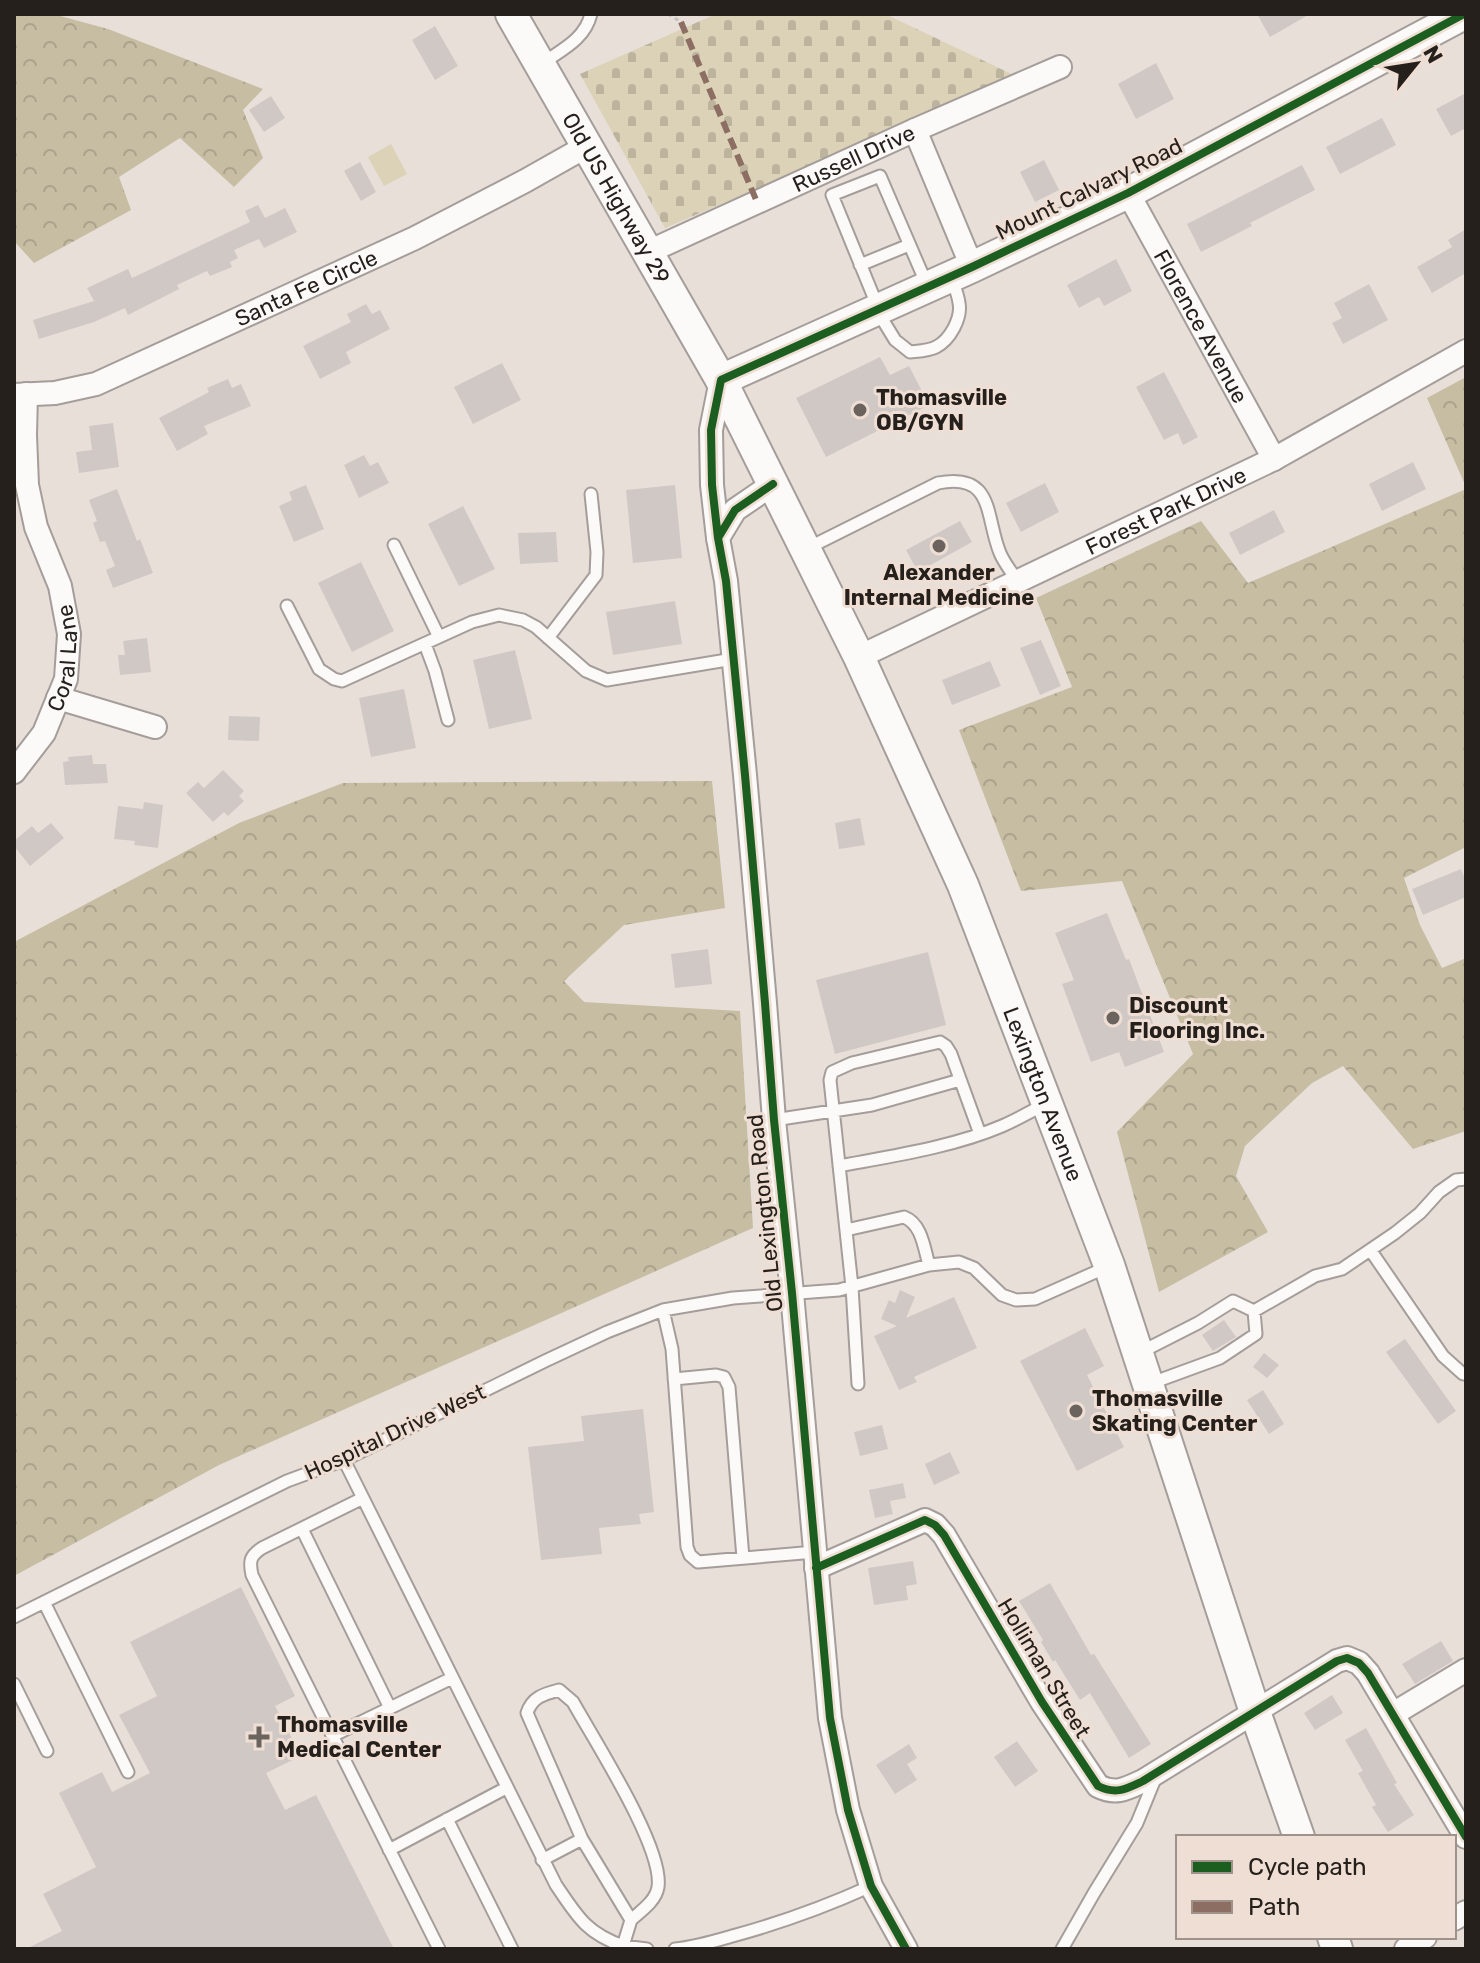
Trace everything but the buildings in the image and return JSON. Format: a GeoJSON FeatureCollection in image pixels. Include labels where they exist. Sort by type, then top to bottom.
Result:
{"type":"FeatureCollection","features":[{"type":"Feature","properties":{"kind":"main road","name":"Old US Highway 29"},"geometry":{"type":"LineString","coordinates":[[511,14],[721,380]]}},
{"type":"Feature","properties":{"kind":"main road","name":"Mount Calvary Road"},"geometry":{"type":"LineString","coordinates":[[721,380],[1128,193],[1464,14]]}},
{"type":"Feature","properties":{"kind":"main road","name":"Lexington Avenue"},"geometry":{"type":"LineString","coordinates":[[721,380],[859,657],[963,885],[1109,1265],[1298,1835]]}},
{"type":"Feature","properties":{"kind":"street","name":"Russell Drive"},"geometry":{"type":"LineString","coordinates":[[648,252],[1060,67]]}},
{"type":"Feature","properties":{"kind":"street"},"geometry":{"type":"LineString","coordinates":[[915,130],[950,277]]}},
{"type":"Feature","properties":{"kind":"street","name":"Santa Fe Circle"},"geometry":{"type":"LineString","coordinates":[[20,394],[55,393],[96,384],[415,238],[587,146]]}},
{"type":"Feature","properties":{"kind":"street","name":"Florence Avenue"},"geometry":{"type":"LineString","coordinates":[[1128,193],[1274,459]]}},
{"type":"Feature","properties":{"kind":"street","name":"Forest Park Drive"},"geometry":{"type":"LineString","coordinates":[[859,657],[1274,459],[1466,351]]}},
{"type":"Feature","properties":{"kind":"street","name":"Old Lexington Road"},"geometry":{"type":"LineString","coordinates":[[721,380],[711,430],[712,485],[726,581],[830,1718],[848,1810],[871,1886],[906,1949]]}},
{"type":"Feature","properties":{"kind":"street","name":"Coral Lane"},"geometry":{"type":"LineString","coordinates":[[14,772],[44,733],[66,679],[69,634],[60,586],[36,527],[27,485],[20,394]]}},
{"type":"Feature","properties":{"kind":"street"},"geometry":{"type":"LineString","coordinates":[[718,538],[735,510],[773,484]]}},
{"type":"Feature","properties":{"kind":"street"},"geometry":{"type":"LineString","coordinates":[[58,698],[155,727]]}},
{"type":"Feature","properties":{"kind":"street","name":"Holliman Street"},"geometry":{"type":"LineString","coordinates":[[815,1560],[925,1520],[935,1525],[944,1535],[1042,1702],[1098,1786],[1108,1791],[1120,1792],[1158,1772],[1337,1661],[1347,1658],[1359,1663],[1368,1673],[1393,1714]]}},
{"type":"Feature","properties":{"kind":"street"},"geometry":{"type":"LineString","coordinates":[[1466,1670],[1393,1714],[1466,1837]]}},
{"type":"Feature","properties":{"kind":"lane"},"geometry":{"type":"LineString","coordinates":[[541,65],[585,31],[591,14]]}},
{"type":"Feature","properties":{"kind":"lane"},"geometry":{"type":"LineString","coordinates":[[880,176],[909,245],[950,277],[960,305],[957,321],[949,336],[938,347],[910,352],[895,340],[878,309],[832,195],[880,176]]}},
{"type":"Feature","properties":{"kind":"lane"},"geometry":{"type":"LineString","coordinates":[[860,265],[909,245]]}},
{"type":"Feature","properties":{"kind":"lane"},"geometry":{"type":"LineString","coordinates":[[805,549],[938,483],[954,480],[968,482],[979,491],[989,509],[1000,554],[1017,581]]}},
{"type":"Feature","properties":{"kind":"lane"},"geometry":{"type":"LineString","coordinates":[[548,638],[596,575],[597,552],[591,494]]}},
{"type":"Feature","properties":{"kind":"lane"},"geometry":{"type":"LineString","coordinates":[[394,545],[439,637]]}},
{"type":"Feature","properties":{"kind":"lane"},"geometry":{"type":"LineString","coordinates":[[287,606],[319,669],[342,681],[472,622],[499,615],[523,620],[536,627],[586,671],[607,680],[733,659]]}},
{"type":"Feature","properties":{"kind":"lane"},"geometry":{"type":"LineString","coordinates":[[425,644],[448,720]]}},
{"type":"Feature","properties":{"kind":"lane"},"geometry":{"type":"LineString","coordinates":[[858,1384],[852,1287],[830,1080],[832,1072],[852,1063],[940,1042],[951,1054],[980,1134]]}},
{"type":"Feature","properties":{"kind":"lane"},"geometry":{"type":"LineString","coordinates":[[774,1120],[872,1105],[960,1080]]}},
{"type":"Feature","properties":{"kind":"lane"},"geometry":{"type":"LineString","coordinates":[[839,1166],[923,1150],[980,1134],[1047,1103]]}},
{"type":"Feature","properties":{"kind":"lane"},"geometry":{"type":"LineString","coordinates":[[1254,1311],[1315,1276],[1342,1269],[1371,1251],[1420,1213],[1439,1192],[1456,1180],[1466,1179]]}},
{"type":"Feature","properties":{"kind":"lane"},"geometry":{"type":"LineString","coordinates":[[846,1230],[904,1217],[910,1219],[918,1228],[929,1265]]}},
{"type":"Feature","properties":{"kind":"lane"},"geometry":{"type":"LineString","coordinates":[[1371,1251],[1443,1356],[1466,1374]]}},
{"type":"Feature","properties":{"kind":"lane","name":"Hospital Drive West"},"geometry":{"type":"LineString","coordinates":[[14,1617],[287,1481],[344,1460],[545,1361],[663,1310],[733,1298],[839,1290],[929,1265],[959,1262],[974,1268],[1002,1295],[1016,1300],[1035,1299],[1109,1265]]}},
{"type":"Feature","properties":{"kind":"lane"},"geometry":{"type":"LineString","coordinates":[[1138,1353],[1198,1323],[1233,1301],[1254,1311]]}},
{"type":"Feature","properties":{"kind":"lane"},"geometry":{"type":"LineString","coordinates":[[663,1310],[672,1349],[690,1555],[698,1562],[743,1558],[815,1560]]}},
{"type":"Feature","properties":{"kind":"lane"},"geometry":{"type":"LineString","coordinates":[[1149,1384],[1220,1358],[1256,1334],[1254,1311]]}},
{"type":"Feature","properties":{"kind":"lane"},"geometry":{"type":"LineString","coordinates":[[674,1379],[716,1375],[724,1377],[729,1387],[743,1558]]}},
{"type":"Feature","properties":{"kind":"lane"},"geometry":{"type":"LineString","coordinates":[[344,1460],[556,1885],[581,1921],[603,1939],[621,1948],[647,1949]]}},
{"type":"Feature","properties":{"kind":"lane"},"geometry":{"type":"LineString","coordinates":[[363,1498],[253,1554],[249,1562],[252,1575],[439,1949]]}},
{"type":"Feature","properties":{"kind":"lane"},"geometry":{"type":"LineString","coordinates":[[302,1529],[390,1708]]}},
{"type":"Feature","properties":{"kind":"lane"},"geometry":{"type":"LineString","coordinates":[[44,1602],[128,1772]]}},
{"type":"Feature","properties":{"kind":"lane"},"geometry":{"type":"LineString","coordinates":[[332,1736],[452,1678]]}},
{"type":"Feature","properties":{"kind":"lane"},"geometry":{"type":"LineString","coordinates":[[14,1684],[47,1751]]}},
{"type":"Feature","properties":{"kind":"lane"},"geometry":{"type":"LineString","coordinates":[[621,1948],[631,1920],[651,1902],[658,1889],[658,1868],[643,1827],[573,1702],[559,1690],[540,1695],[529,1706],[527,1713],[582,1839],[631,1920]]}},
{"type":"Feature","properties":{"kind":"lane"},"geometry":{"type":"LineString","coordinates":[[1062,1949],[1137,1823],[1158,1772]]}},
{"type":"Feature","properties":{"kind":"lane"},"geometry":{"type":"LineString","coordinates":[[389,1850],[506,1788]]}},
{"type":"Feature","properties":{"kind":"lane"},"geometry":{"type":"LineString","coordinates":[[447,1819],[512,1949]]}},
{"type":"Feature","properties":{"kind":"lane"},"geometry":{"type":"LineString","coordinates":[[542,1860],[582,1839]]}},
{"type":"Feature","properties":{"kind":"lane"},"geometry":{"type":"LineString","coordinates":[[675,1949],[691,1948],[775,1924],[825,1907],[871,1886]]}},
{"type":"Feature","properties":{"kind":"path"},"geometry":{"type":"LineString","coordinates":[[668,14],[681,22]]}},
{"type":"Feature","properties":{"kind":"green space"},"geometry":{"type":"Polygon","coordinates":[[[14,14],[53,14],[108,29],[263,89],[243,110],[263,158],[234,187],[180,138],[119,177],[131,210],[34,263],[14,241],[14,14]]]}},
{"type":"Feature","properties":{"kind":"green space"},"geometry":{"type":"Polygon","coordinates":[[[716,14],[885,14],[1018,77],[665,228],[580,74],[716,14]]]}},
{"type":"Feature","properties":{"kind":"green space"},"geometry":{"type":"Polygon","coordinates":[[[391,144],[407,174],[384,186],[368,157],[391,144]]]}},
{"type":"Feature","properties":{"kind":"green space"},"geometry":{"type":"Polygon","coordinates":[[[1466,377],[1466,487],[1427,398],[1466,377]]]}},
{"type":"Feature","properties":{"kind":"green space"},"geometry":{"type":"Polygon","coordinates":[[[1466,489],[1466,847],[1404,878],[1420,925],[1442,968],[1466,958],[1466,1131],[1413,1149],[1343,1066],[1312,1083],[1245,1146],[1236,1176],[1268,1232],[1159,1292],[1117,1132],[1193,1054],[1122,881],[1021,891],[959,730],[1072,687],[1036,598],[1201,521],[1248,583],[1466,489]]]}},
{"type":"Feature","properties":{"kind":"green space"},"geometry":{"type":"Polygon","coordinates":[[[712,781],[725,908],[624,925],[564,981],[584,1002],[740,1011],[753,1228],[219,1465],[14,1576],[14,942],[239,823],[343,783],[712,781]]]}},
{"type":"Feature","properties":{"kind":"marked path"},"geometry":{"type":"LineString","coordinates":[[681,22],[757,202]]}},
{"type":"Feature","properties":{"kind":"cycle path"},"geometry":{"type":"LineString","coordinates":[[718,538],[712,485],[711,430],[721,380],[1128,193],[1464,14]]}},
{"type":"Feature","properties":{"kind":"cycle path"},"geometry":{"type":"LineString","coordinates":[[773,484],[735,510],[718,538],[726,581],[745,775],[830,1718],[848,1810],[871,1886],[906,1949]]}},
{"type":"Feature","properties":{"kind":"cycle path"},"geometry":{"type":"LineString","coordinates":[[816,1568],[925,1520],[935,1525],[944,1535],[1042,1702],[1098,1786],[1110,1790],[1143,1781],[1337,1661],[1347,1658],[1359,1663],[1368,1673],[1466,1837]]}},
{"type":"Feature","properties":{"kind":"place","name":"Thomasville OB/GYN"},"geometry":{"type":"Point","coordinates":[860,410]}},
{"type":"Feature","properties":{"kind":"place","name":"Alexander Internal Medicine"},"geometry":{"type":"Point","coordinates":[939,546]}},
{"type":"Feature","properties":{"kind":"place","name":"Discount Flooring Inc."},"geometry":{"type":"Point","coordinates":[1113,1018]}},
{"type":"Feature","properties":{"kind":"place","name":"Thomasville Skating Center"},"geometry":{"type":"Point","coordinates":[1076,1411]}},
{"type":"Feature","properties":{"kind":"place","name":"Thomasville Medical Center"},"geometry":{"type":"Point","coordinates":[259,1737]}}]}
